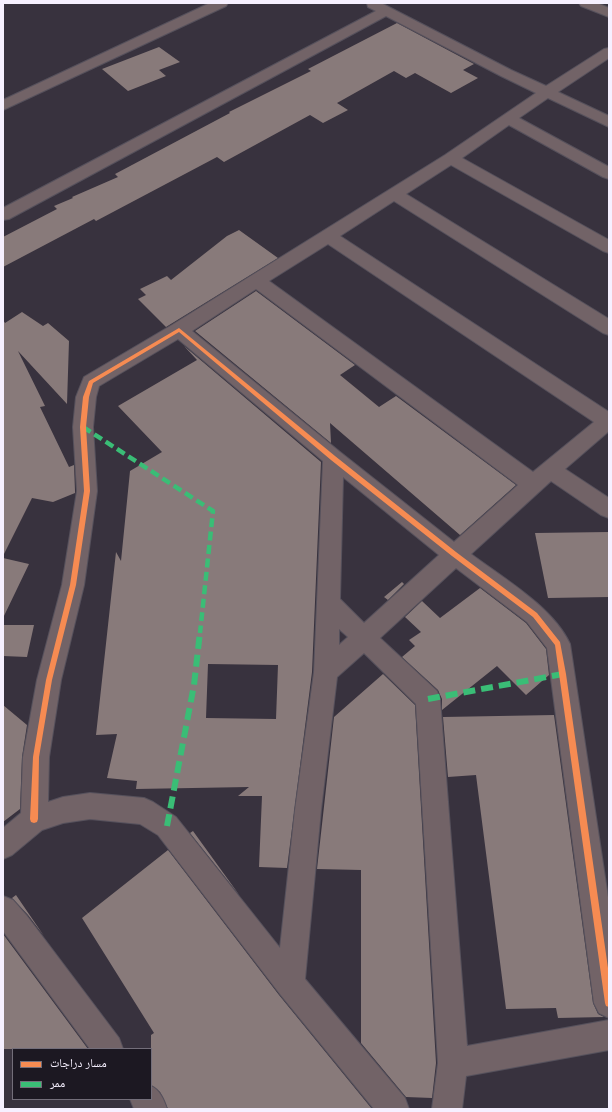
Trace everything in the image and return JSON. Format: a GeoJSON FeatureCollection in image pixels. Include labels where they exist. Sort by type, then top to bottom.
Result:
{"type":"FeatureCollection","features":[{"type":"Feature","properties":{"kind":"street"},"geometry":{"type":"LineString","coordinates":[[370,3],[506,73],[609,122]]}},
{"type":"Feature","properties":{"kind":"street"},"geometry":{"type":"LineString","coordinates":[[586,3],[609,13]]}},
{"type":"Feature","properties":{"kind":"street"},"geometry":{"type":"LineString","coordinates":[[3,106],[216,4]]}},
{"type":"Feature","properties":{"kind":"street"},"geometry":{"type":"LineString","coordinates":[[3,215],[386,11]]}},
{"type":"Feature","properties":{"kind":"street"},"geometry":{"type":"LineString","coordinates":[[34,819],[36,758],[49,680],[74,585],[87,491],[83,427],[86,397],[91,382],[179,330],[451,158],[547,92],[609,52]]}},
{"type":"Feature","properties":{"kind":"street"},"geometry":{"type":"LineString","coordinates":[[508,119],[609,174]]}},
{"type":"Feature","properties":{"kind":"street"},"geometry":{"type":"LineString","coordinates":[[451,158],[609,247]]}},
{"type":"Feature","properties":{"kind":"street"},"geometry":{"type":"LineString","coordinates":[[394,194],[609,328]]}},
{"type":"Feature","properties":{"kind":"street"},"geometry":{"type":"LineString","coordinates":[[326,672],[454,554],[608,420],[328,236]]}},
{"type":"Feature","properties":{"kind":"street"},"geometry":{"type":"LineString","coordinates":[[257,281],[533,484]]}},
{"type":"Feature","properties":{"kind":"street"},"geometry":{"type":"LineString","coordinates":[[179,330],[333,458],[454,554],[535,615],[558,644],[609,1003]]}},
{"type":"Feature","properties":{"kind":"street"},"geometry":{"type":"LineString","coordinates":[[290,984],[308,810],[326,672],[333,458]]}},
{"type":"Feature","properties":{"kind":"street"},"geometry":{"type":"LineString","coordinates":[[551,470],[609,509]]}},
{"type":"Feature","properties":{"kind":"street"},"geometry":{"type":"LineString","coordinates":[[328,604],[428,699],[453,1063],[448,1109]]}},
{"type":"Feature","properties":{"kind":"street"},"geometry":{"type":"LineString","coordinates":[[3,846],[34,819],[63,810],[90,806],[144,811],[167,826],[290,984],[394,1109]]}},
{"type":"Feature","properties":{"kind":"street"},"geometry":{"type":"LineString","coordinates":[[3,910],[17,926],[107,1048]]}},
{"type":"Feature","properties":{"kind":"street"},"geometry":{"type":"LineString","coordinates":[[453,1063],[609,1035]]}},
{"type":"Feature","properties":{"kind":"street"},"geometry":{"type":"LineString","coordinates":[[146,1100],[152,1109]]}},
{"type":"Feature","properties":{"kind":"building"},"geometry":{"type":"Polygon","coordinates":[[[397,23],[474,64],[463,70],[478,78],[451,93],[415,73],[406,78],[394,71],[337,103],[348,110],[323,123],[310,115],[224,162],[217,157],[96,221],[94,219],[3,267],[3,237],[57,209],[54,206],[118,177],[115,174],[230,113],[229,112],[311,71],[308,69],[397,23]]]}},
{"type":"Feature","properties":{"kind":"building"},"geometry":{"type":"Polygon","coordinates":[[[159,47],[180,62],[159,70],[166,76],[128,91],[102,69],[159,47]]]}},
{"type":"Feature","properties":{"kind":"building"},"geometry":{"type":"Polygon","coordinates":[[[239,230],[278,258],[166,327],[138,299],[146,295],[140,289],[167,276],[171,280],[227,236],[239,230]]]}},
{"type":"Feature","properties":{"kind":"building"},"geometry":{"type":"Polygon","coordinates":[[[256,291],[355,365],[340,375],[379,407],[396,396],[516,485],[460,535],[330,423],[331,443],[195,331],[256,291]]]}},
{"type":"Feature","properties":{"kind":"building"},"geometry":{"type":"Polygon","coordinates":[[[22,312],[43,326],[48,323],[69,341],[67,404],[18,351],[45,406],[40,407],[69,467],[74,465],[75,493],[53,502],[32,498],[3,556],[3,320],[5,323],[22,312]]]}},
{"type":"Feature","properties":{"kind":"building"},"geometry":{"type":"Polygon","coordinates":[[[184,346],[321,462],[312,672],[287,868],[259,867],[262,796],[238,796],[249,787],[136,789],[137,781],[107,778],[117,734],[96,735],[116,552],[121,561],[130,471],[162,452],[118,406],[197,360],[184,346]],[[208,664],[206,718],[276,719],[278,665],[208,664]]]}},
{"type":"Feature","properties":{"kind":"building"},"geometry":{"type":"Polygon","coordinates":[[[609,532],[609,597],[548,598],[535,533],[609,532]]]}},
{"type":"Feature","properties":{"kind":"building"},"geometry":{"type":"Polygon","coordinates":[[[3,558],[29,564],[3,618],[3,558]]]}},
{"type":"Feature","properties":{"kind":"building"},"geometry":{"type":"Polygon","coordinates":[[[402,582],[404,584],[388,600],[384,597],[402,582]]]}},
{"type":"Feature","properties":{"kind":"building"},"geometry":{"type":"Polygon","coordinates":[[[480,588],[526,623],[546,649],[549,675],[526,695],[497,666],[442,710],[442,699],[438,690],[402,657],[415,646],[409,640],[421,632],[405,617],[422,601],[440,618],[480,588]]]}},
{"type":"Feature","properties":{"kind":"building"},"geometry":{"type":"Polygon","coordinates":[[[3,625],[34,625],[27,657],[3,656],[3,625]]]}},
{"type":"Feature","properties":{"kind":"building"},"geometry":{"type":"Polygon","coordinates":[[[383,674],[415,705],[436,1063],[432,1098],[406,1097],[361,1043],[361,870],[317,869],[334,717],[383,674]]]}},
{"type":"Feature","properties":{"kind":"building"},"geometry":{"type":"Polygon","coordinates":[[[3,705],[27,725],[22,757],[20,809],[3,822],[3,705]]]}},
{"type":"Feature","properties":{"kind":"building"},"geometry":{"type":"Polygon","coordinates":[[[554,715],[593,1003],[598,1014],[604,1017],[558,1018],[556,1008],[506,1009],[476,775],[448,777],[443,717],[554,715]]]}},
{"type":"Feature","properties":{"kind":"building"},"geometry":{"type":"Polygon","coordinates":[[[193,831],[240,896],[190,833],[193,831]]]}},
{"type":"Feature","properties":{"kind":"building"},"geometry":{"type":"Polygon","coordinates":[[[168,850],[279,995],[372,1109],[168,1109],[160,1092],[152,1086],[151,1035],[154,1033],[82,918],[168,850]]]}},
{"type":"Feature","properties":{"kind":"building"},"geometry":{"type":"Polygon","coordinates":[[[16,895],[44,936],[28,915],[12,898],[16,895]]]}},
{"type":"Feature","properties":{"kind":"building"},"geometry":{"type":"Polygon","coordinates":[[[3,934],[87,1048],[3,1049],[3,934]]]}},
{"type":"Feature","properties":{"kind":"marked path"},"geometry":{"type":"LineString","coordinates":[[83,427],[213,511],[194,685],[167,826]]}},
{"type":"Feature","properties":{"kind":"marked path"},"geometry":{"type":"LineString","coordinates":[[428,699],[563,674]]}},
{"type":"Feature","properties":{"kind":"cycle path"},"geometry":{"type":"LineString","coordinates":[[34,819],[36,757],[49,680],[73,585],[87,491],[83,427],[86,397],[91,382],[179,330],[333,458],[454,554],[535,615],[558,644],[609,1003]]}}]}
